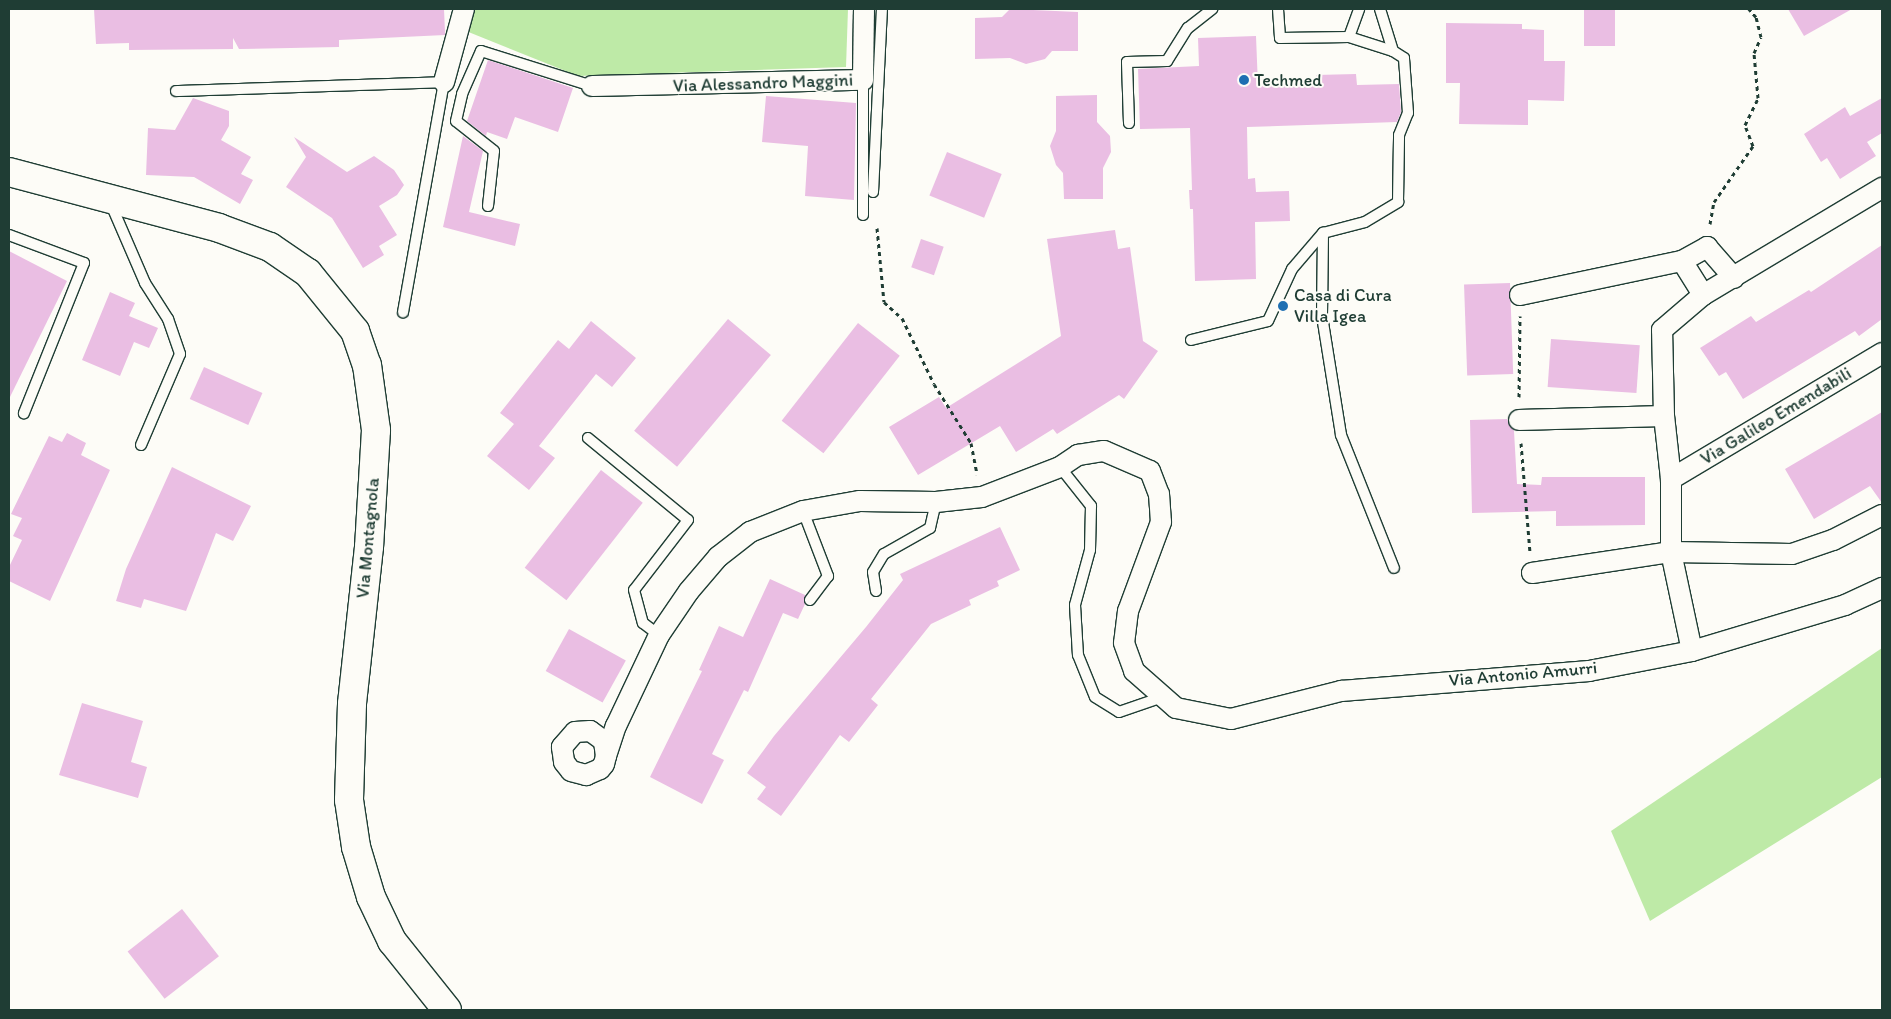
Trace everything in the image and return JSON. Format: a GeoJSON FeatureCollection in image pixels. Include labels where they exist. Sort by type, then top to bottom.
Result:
{"type":"FeatureCollection","features":[{"type":"Feature","properties":{"kind":"main road","name":"Via Montagnola"},"geometry":{"type":"LineString","coordinates":[[9,172],[219,228],[270,246],[308,273],[355,331],[367,365],[376,430],[369,547],[352,704],[349,800],[356,847],[371,897],[392,941],[447,1010]]}},
{"type":"Feature","properties":{"kind":"street"},"geometry":{"type":"LineString","coordinates":[[444,82],[464,9]]}},
{"type":"Feature","properties":{"kind":"street","name":"Via Alessandro Maggini"},"geometry":{"type":"LineString","coordinates":[[592,86],[863,80],[864,9]]}},
{"type":"Feature","properties":{"kind":"street"},"geometry":{"type":"LineString","coordinates":[[1692,651],[1671,552],[1671,480],[1664,416],[1662,330],[1704,295],[1882,188]]}},
{"type":"Feature","properties":{"kind":"street"},"geometry":{"type":"LineString","coordinates":[[1520,295],[1682,261],[1707,247],[1734,278]]}},
{"type":"Feature","properties":{"kind":"street"},"geometry":{"type":"LineString","coordinates":[[1682,261],[1704,295]]}},
{"type":"Feature","properties":{"kind":"street","name":"Via Galileo Emendabili"},"geometry":{"type":"LineString","coordinates":[[1671,480],[1882,353]]}},
{"type":"Feature","properties":{"kind":"street"},"geometry":{"type":"LineString","coordinates":[[1519,420],[1664,416]]}},
{"type":"Feature","properties":{"kind":"street","name":"Via Antonio Amurri"},"geometry":{"type":"LineString","coordinates":[[606,756],[616,726],[659,635],[689,591],[718,557],[750,532],[803,511],[860,501],[936,502],[982,497],[1060,467],[1078,455],[1104,451],[1150,471],[1159,494],[1161,522],[1128,611],[1124,643],[1134,671],[1160,698],[1176,708],[1230,719],[1341,691],[1589,671],[1692,651],[1845,605],[1882,588]]}},
{"type":"Feature","properties":{"kind":"street"},"geometry":{"type":"LineString","coordinates":[[1532,573],[1671,552],[1792,554],[1833,540],[1882,515]]}},
{"type":"Feature","properties":{"kind":"street"},"geometry":{"type":"LineString","coordinates":[[583,730],[597,734],[604,741],[606,756],[594,773],[578,774],[571,770],[564,762],[562,747],[568,736],[583,730],[616,726]]}},
{"type":"Feature","properties":{"kind":"lane","name":"Via Alessandro Maggini"},"geometry":{"type":"LineString","coordinates":[[873,192],[882,9]]}},
{"type":"Feature","properties":{"kind":"lane"},"geometry":{"type":"LineString","coordinates":[[1129,123],[1127,62],[1167,61],[1188,28],[1212,9]]}},
{"type":"Feature","properties":{"kind":"lane"},"geometry":{"type":"LineString","coordinates":[[1191,340],[1268,321],[1292,270],[1323,233],[1365,222],[1398,202],[1399,135],[1408,113],[1404,58],[1392,51],[1349,37],[1280,38],[1278,9]]}},
{"type":"Feature","properties":{"kind":"lane"},"geometry":{"type":"LineString","coordinates":[[1349,37],[1359,9]]}},
{"type":"Feature","properties":{"kind":"lane"},"geometry":{"type":"LineString","coordinates":[[1380,9],[1392,51]]}},
{"type":"Feature","properties":{"kind":"lane"},"geometry":{"type":"LineString","coordinates":[[488,206],[494,151],[456,121],[462,94],[480,51],[592,86]]}},
{"type":"Feature","properties":{"kind":"lane"},"geometry":{"type":"LineString","coordinates":[[863,80],[863,214]]}},
{"type":"Feature","properties":{"kind":"lane"},"geometry":{"type":"LineString","coordinates":[[176,91],[444,82],[403,312]]}},
{"type":"Feature","properties":{"kind":"lane"},"geometry":{"type":"LineString","coordinates":[[109,199],[145,283],[168,319],[180,354],[140,445]]}},
{"type":"Feature","properties":{"kind":"lane"},"geometry":{"type":"LineString","coordinates":[[1323,233],[1322,316],[1341,435],[1394,568]]}},
{"type":"Feature","properties":{"kind":"lane"},"geometry":{"type":"LineString","coordinates":[[9,235],[84,263],[24,413]]}},
{"type":"Feature","properties":{"kind":"lane"},"geometry":{"type":"LineString","coordinates":[[588,438],[688,520],[634,590],[643,624],[659,635]]}},
{"type":"Feature","properties":{"kind":"lane"},"geometry":{"type":"LineString","coordinates":[[1060,467],[1091,506],[1090,550],[1075,605],[1078,655],[1095,697],[1119,712],[1160,698]]}},
{"type":"Feature","properties":{"kind":"lane"},"geometry":{"type":"LineString","coordinates":[[876,591],[873,572],[884,554],[930,528],[936,502]]}},
{"type":"Feature","properties":{"kind":"lane"},"geometry":{"type":"LineString","coordinates":[[803,511],[828,576],[810,600]]}},
{"type":"Feature","properties":{"kind":"path"},"geometry":{"type":"LineString","coordinates":[[1707,247],[1714,202],[1752,146],[1745,124],[1758,98],[1754,53],[1761,37],[1756,17],[1749,9]]}},
{"type":"Feature","properties":{"kind":"path"},"geometry":{"type":"LineString","coordinates":[[873,192],[884,302],[902,318],[934,384],[972,443],[982,497]]}},
{"type":"Feature","properties":{"kind":"green space"},"geometry":{"type":"Polygon","coordinates":[[[472,9],[848,9],[846,67],[578,76],[466,31],[472,9]]]}},
{"type":"Feature","properties":{"kind":"green space"},"geometry":{"type":"Polygon","coordinates":[[[1882,648],[1882,777],[1650,921],[1611,831],[1882,648]]]}},
{"type":"Feature","properties":{"kind":"building"},"geometry":{"type":"Polygon","coordinates":[[[94,9],[444,9],[445,35],[339,40],[339,47],[239,49],[233,38],[233,49],[129,50],[129,43],[96,44],[94,9]]]}},
{"type":"Feature","properties":{"kind":"building"},"geometry":{"type":"Polygon","coordinates":[[[1010,9],[1078,12],[1078,51],[1052,51],[1045,59],[1026,64],[1010,58],[975,59],[975,18],[1002,17],[1010,9]]]}},
{"type":"Feature","properties":{"kind":"building"},"geometry":{"type":"Polygon","coordinates":[[[1584,9],[1615,9],[1615,46],[1584,46],[1584,9]]]}},
{"type":"Feature","properties":{"kind":"building"},"geometry":{"type":"Polygon","coordinates":[[[1788,9],[1852,9],[1804,36],[1788,9]]]}},
{"type":"Feature","properties":{"kind":"building"},"geometry":{"type":"Polygon","coordinates":[[[1446,23],[1522,24],[1522,29],[1544,30],[1544,61],[1565,61],[1564,101],[1528,100],[1528,125],[1459,124],[1460,83],[1446,83],[1446,23]]]}},
{"type":"Feature","properties":{"kind":"building"},"geometry":{"type":"Polygon","coordinates":[[[1256,36],[1258,86],[1316,85],[1316,75],[1356,74],[1357,85],[1399,84],[1401,112],[1397,122],[1247,127],[1248,179],[1255,178],[1256,192],[1289,191],[1290,221],[1255,222],[1256,279],[1195,281],[1193,209],[1190,209],[1189,190],[1192,190],[1190,128],[1140,129],[1138,69],[1199,66],[1198,38],[1256,36]]]}},
{"type":"Feature","properties":{"kind":"building"},"geometry":{"type":"Polygon","coordinates":[[[488,60],[573,88],[558,132],[515,117],[507,139],[487,132],[486,136],[467,121],[488,60]]]}},
{"type":"Feature","properties":{"kind":"building"},"geometry":{"type":"Polygon","coordinates":[[[1097,95],[1097,122],[1110,136],[1111,152],[1103,168],[1103,199],[1064,199],[1063,173],[1056,165],[1050,146],[1056,131],[1056,96],[1097,95]]]}},
{"type":"Feature","properties":{"kind":"building"},"geometry":{"type":"Polygon","coordinates":[[[766,96],[856,103],[854,200],[805,196],[808,146],[762,142],[766,96]]]}},
{"type":"Feature","properties":{"kind":"building"},"geometry":{"type":"Polygon","coordinates":[[[193,98],[229,111],[229,126],[221,140],[251,157],[241,174],[253,180],[240,204],[194,177],[146,175],[148,128],[175,130],[193,98]]]}},
{"type":"Feature","properties":{"kind":"building"},"geometry":{"type":"Polygon","coordinates":[[[1882,98],[1882,133],[1867,142],[1876,156],[1840,179],[1827,158],[1821,162],[1804,134],[1845,107],[1850,116],[1882,98]]]}},
{"type":"Feature","properties":{"kind":"building"},"geometry":{"type":"Polygon","coordinates":[[[463,136],[483,151],[469,212],[520,224],[515,246],[443,227],[463,136]]]}},
{"type":"Feature","properties":{"kind":"building"},"geometry":{"type":"Polygon","coordinates":[[[294,137],[347,172],[374,156],[394,170],[404,185],[397,195],[379,206],[397,235],[379,246],[384,255],[363,268],[332,218],[286,187],[306,157],[294,137]]]}},
{"type":"Feature","properties":{"kind":"building"},"geometry":{"type":"Polygon","coordinates":[[[947,152],[1002,174],[984,218],[929,196],[947,152]]]}},
{"type":"Feature","properties":{"kind":"building"},"geometry":{"type":"Polygon","coordinates":[[[1115,230],[1118,249],[1130,247],[1143,341],[1158,351],[1124,399],[1119,395],[1057,434],[1053,429],[1016,452],[1000,426],[918,475],[889,427],[939,397],[946,408],[1061,336],[1047,239],[1115,230]]]}},
{"type":"Feature","properties":{"kind":"building"},"geometry":{"type":"Polygon","coordinates":[[[921,239],[944,247],[934,275],[911,267],[921,239]]]}},
{"type":"Feature","properties":{"kind":"building"},"geometry":{"type":"Polygon","coordinates":[[[1882,245],[1882,319],[1859,336],[1855,331],[1743,399],[1726,372],[1719,376],[1700,348],[1751,316],[1756,322],[1809,290],[1811,292],[1882,245]]]}},
{"type":"Feature","properties":{"kind":"building"},"geometry":{"type":"Polygon","coordinates":[[[9,251],[67,281],[9,399],[9,251]]]}},
{"type":"Feature","properties":{"kind":"building"},"geometry":{"type":"Polygon","coordinates":[[[1510,283],[1513,374],[1467,376],[1464,285],[1510,283]]]}},
{"type":"Feature","properties":{"kind":"building"},"geometry":{"type":"Polygon","coordinates":[[[110,292],[135,303],[129,316],[158,328],[149,348],[134,342],[120,376],[82,360],[110,292]]]}},
{"type":"Feature","properties":{"kind":"building"},"geometry":{"type":"Polygon","coordinates":[[[728,319],[771,355],[677,467],[634,431],[728,319]]]}},
{"type":"Feature","properties":{"kind":"building"},"geometry":{"type":"Polygon","coordinates":[[[591,321],[636,358],[612,387],[596,374],[539,446],[555,458],[529,490],[487,456],[514,424],[500,413],[558,340],[569,349],[591,321]]]}},
{"type":"Feature","properties":{"kind":"building"},"geometry":{"type":"Polygon","coordinates":[[[858,323],[900,356],[823,453],[782,421],[858,323]]]}},
{"type":"Feature","properties":{"kind":"building"},"geometry":{"type":"Polygon","coordinates":[[[1551,339],[1640,345],[1636,393],[1548,387],[1551,339]]]}},
{"type":"Feature","properties":{"kind":"building"},"geometry":{"type":"Polygon","coordinates":[[[204,367],[262,393],[248,425],[190,399],[204,367]]]}},
{"type":"Feature","properties":{"kind":"building"},"geometry":{"type":"Polygon","coordinates":[[[1882,412],[1882,503],[1870,486],[1814,519],[1785,469],[1882,412]]]}},
{"type":"Feature","properties":{"kind":"building"},"geometry":{"type":"Polygon","coordinates":[[[1507,419],[1514,431],[1517,484],[1541,485],[1542,477],[1645,477],[1645,525],[1556,526],[1556,511],[1472,513],[1470,420],[1507,419]]]}},
{"type":"Feature","properties":{"kind":"building"},"geometry":{"type":"Polygon","coordinates":[[[67,433],[86,443],[81,455],[110,470],[50,601],[9,581],[9,567],[22,540],[13,536],[22,518],[11,514],[49,436],[62,442],[67,433]]]}},
{"type":"Feature","properties":{"kind":"building"},"geometry":{"type":"Polygon","coordinates":[[[172,467],[251,506],[233,541],[216,533],[186,611],[144,599],[141,608],[116,601],[126,569],[172,467]]]}},
{"type":"Feature","properties":{"kind":"building"},"geometry":{"type":"Polygon","coordinates":[[[601,470],[643,503],[566,600],[525,568],[601,470]]]}},
{"type":"Feature","properties":{"kind":"building"},"geometry":{"type":"Polygon","coordinates":[[[1000,527],[1020,570],[997,581],[999,586],[969,600],[971,605],[931,624],[871,699],[878,705],[849,742],[840,735],[781,816],[757,799],[766,787],[747,773],[774,736],[903,580],[900,574],[1000,527]]]}},
{"type":"Feature","properties":{"kind":"building"},"geometry":{"type":"Polygon","coordinates":[[[770,579],[805,595],[805,604],[798,619],[783,613],[748,692],[744,690],[712,754],[724,760],[702,804],[650,777],[702,671],[699,670],[719,626],[743,637],[770,579]]]}},
{"type":"Feature","properties":{"kind":"building"},"geometry":{"type":"Polygon","coordinates":[[[569,629],[626,661],[603,702],[546,671],[569,629]]]}},
{"type":"Feature","properties":{"kind":"building"},"geometry":{"type":"Polygon","coordinates":[[[82,703],[143,721],[131,762],[147,767],[138,798],[59,775],[82,703]]]}},
{"type":"Feature","properties":{"kind":"building"},"geometry":{"type":"Polygon","coordinates":[[[182,909],[219,956],[165,999],[128,951],[182,909]]]}},
{"type":"Feature","properties":{"kind":"place","name":"Techmed"},"geometry":{"type":"Point","coordinates":[1244,80]}},
{"type":"Feature","properties":{"kind":"place","name":"Casa di Cura Villa Igea"},"geometry":{"type":"Point","coordinates":[1283,306]}}]}
